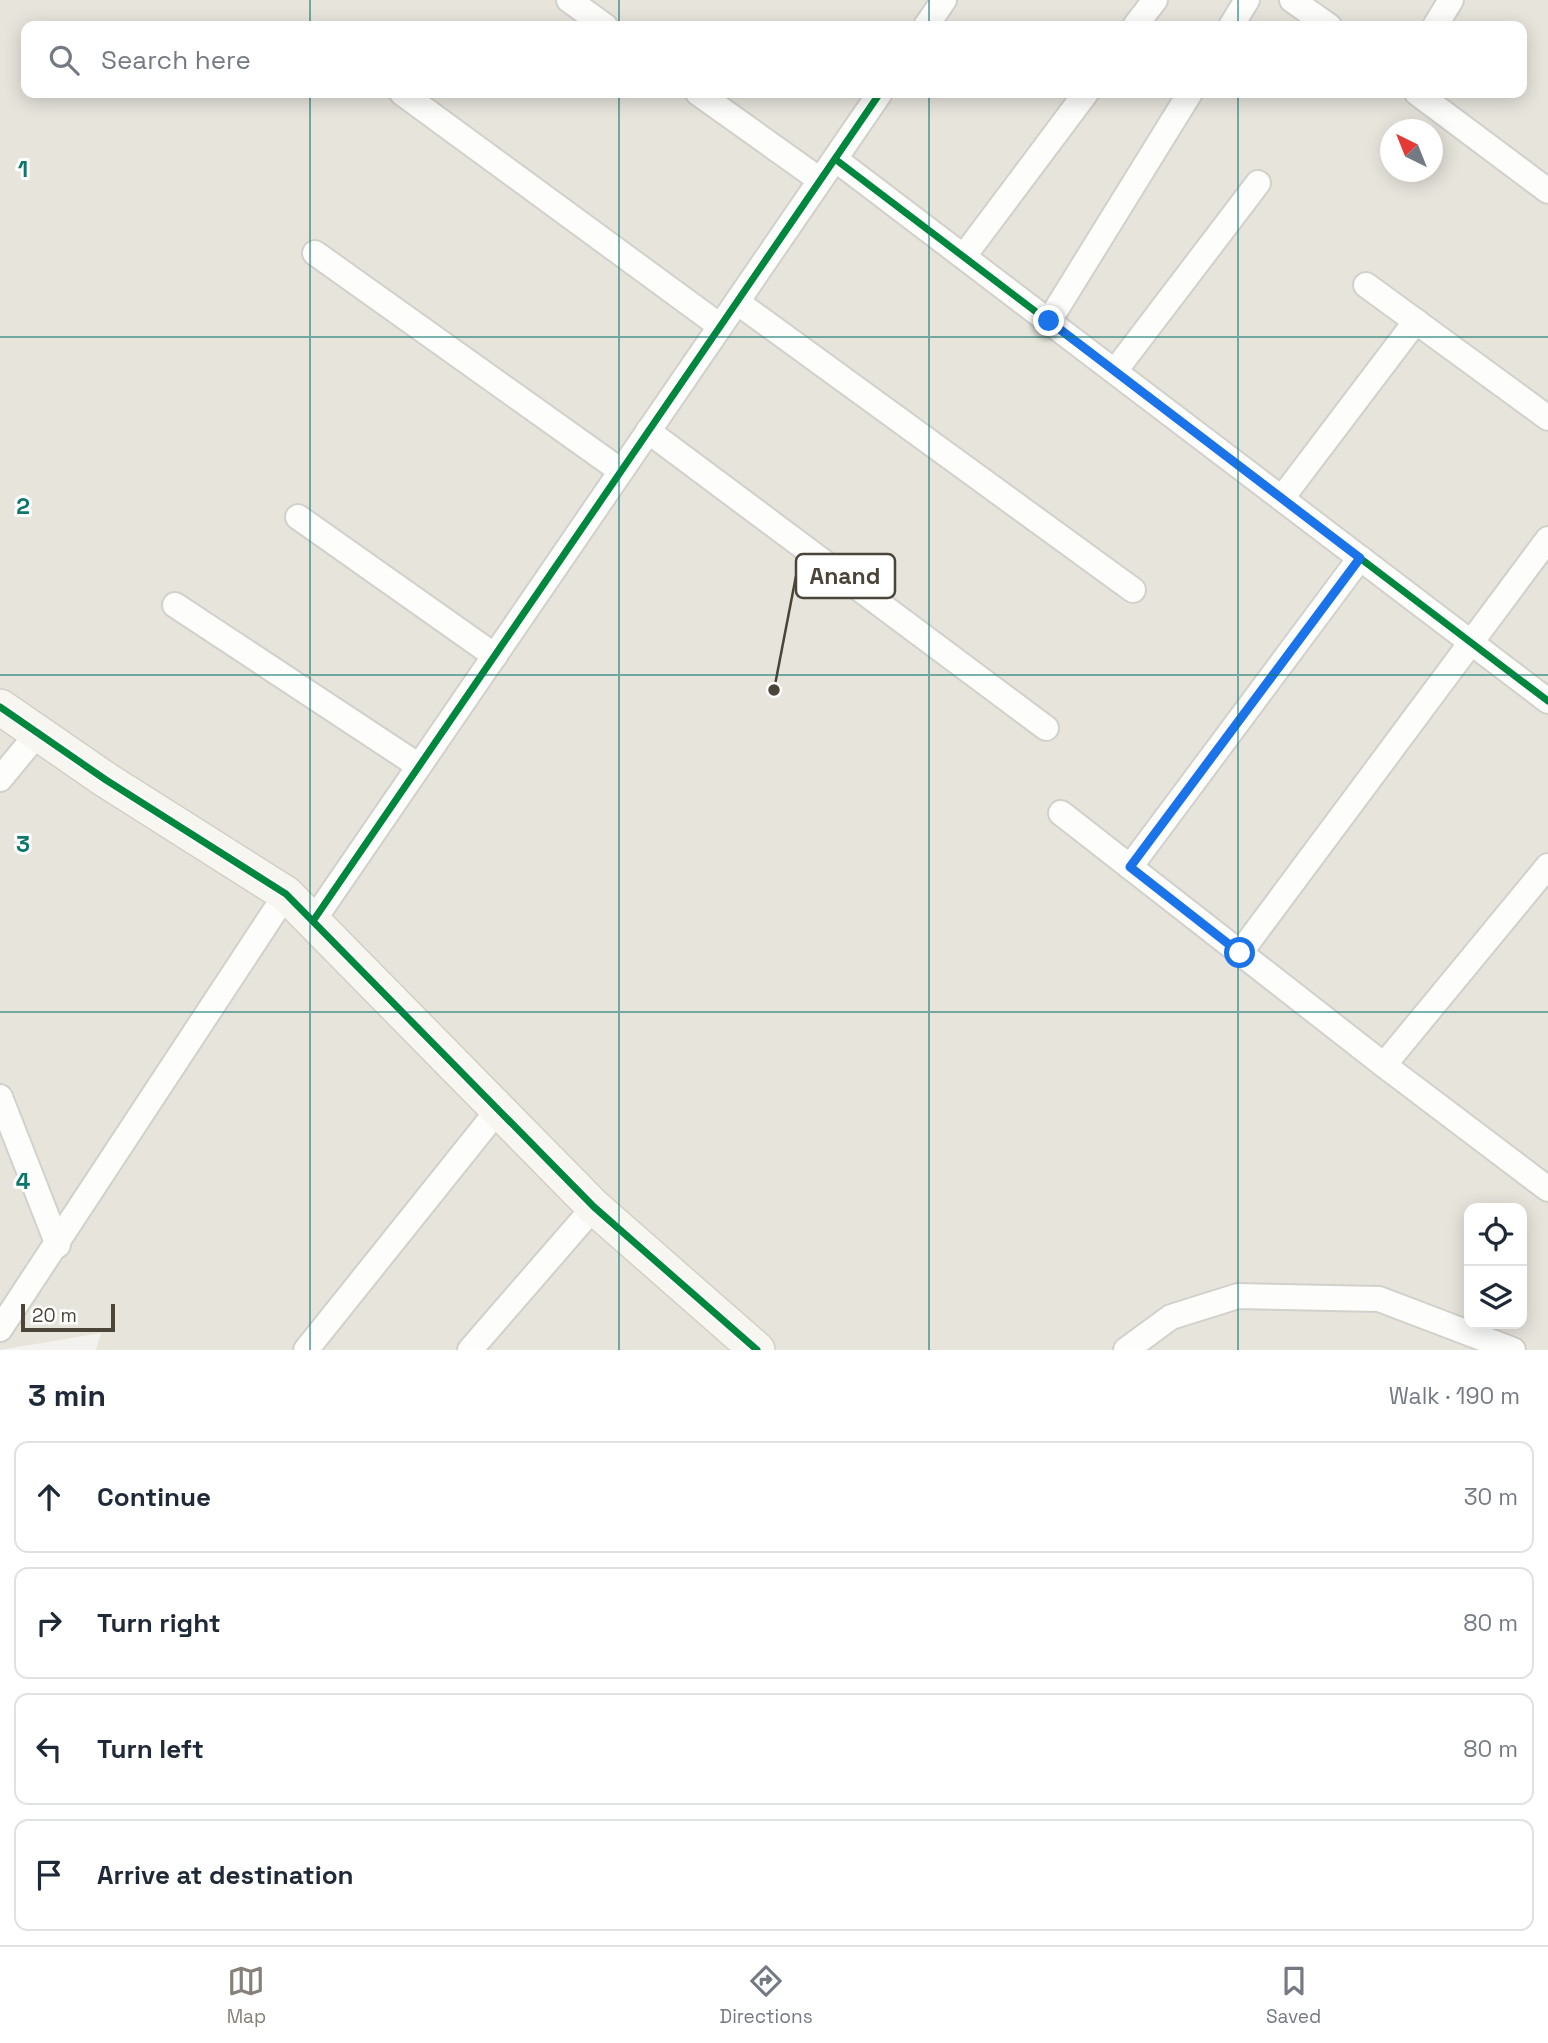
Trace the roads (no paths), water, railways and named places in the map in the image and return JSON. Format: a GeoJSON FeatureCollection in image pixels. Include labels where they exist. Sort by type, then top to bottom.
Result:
{"type":"FeatureCollection","features":[{"type":"Feature","properties":{"kind":"street"},"geometry":{"type":"LineString","coordinates":[[569,0],[598,21]]}},
{"type":"Feature","properties":{"kind":"street"},"geometry":{"type":"LineString","coordinates":[[1139,21],[1154,0]]}},
{"type":"Feature","properties":{"kind":"street"},"geometry":{"type":"LineString","coordinates":[[1234,21],[1247,0]]}},
{"type":"Feature","properties":{"kind":"street"},"geometry":{"type":"LineString","coordinates":[[1292,0],[1322,21]]}},
{"type":"Feature","properties":{"kind":"street"},"geometry":{"type":"LineString","coordinates":[[1438,21],[1451,0]]}},
{"type":"Feature","properties":{"kind":"street"},"geometry":{"type":"LineString","coordinates":[[409,98],[720,326]]}},
{"type":"Feature","properties":{"kind":"street"},"geometry":{"type":"LineString","coordinates":[[705,98],[820,180]]}},
{"type":"Feature","properties":{"kind":"street"},"geometry":{"type":"LineString","coordinates":[[313,921],[877,98]]}},
{"type":"Feature","properties":{"kind":"street"},"geometry":{"type":"LineString","coordinates":[[964,256],[1082,98]]}},
{"type":"Feature","properties":{"kind":"street"},"geometry":{"type":"LineString","coordinates":[[1049,321],[1187,98]]}},
{"type":"Feature","properties":{"kind":"street"},"geometry":{"type":"LineString","coordinates":[[1424,98],[1548,191]]}},
{"type":"Feature","properties":{"kind":"street"},"geometry":{"type":"LineString","coordinates":[[835,159],[1548,701]]}},
{"type":"Feature","properties":{"kind":"street"},"geometry":{"type":"LineString","coordinates":[[1115,371],[1258,183]]}},
{"type":"Feature","properties":{"kind":"street"},"geometry":{"type":"LineString","coordinates":[[315,253],[621,471]]}},
{"type":"Feature","properties":{"kind":"street"},"geometry":{"type":"LineString","coordinates":[[1366,285],[1548,418]]}},
{"type":"Feature","properties":{"kind":"street"},"geometry":{"type":"LineString","coordinates":[[737,302],[1133,590]]}},
{"type":"Feature","properties":{"kind":"street"},"geometry":{"type":"LineString","coordinates":[[1282,498],[1416,321]]}},
{"type":"Feature","properties":{"kind":"street"},"geometry":{"type":"LineString","coordinates":[[648,431],[1046,728]]}},
{"type":"Feature","properties":{"kind":"street"},"geometry":{"type":"LineString","coordinates":[[298,517],[495,656]]}},
{"type":"Feature","properties":{"kind":"street"},"geometry":{"type":"LineString","coordinates":[[1240,953],[1548,539]]}},
{"type":"Feature","properties":{"kind":"street"},"geometry":{"type":"LineString","coordinates":[[1130,867],[1360,558]]}},
{"type":"Feature","properties":{"kind":"street"},"geometry":{"type":"LineString","coordinates":[[175,605],[419,766]]}},
{"type":"Feature","properties":{"kind":"street"},"geometry":{"type":"LineString","coordinates":[[0,707],[106,780],[286,894],[594,1208],[757,1350]]}},
{"type":"Feature","properties":{"kind":"street"},"geometry":{"type":"LineString","coordinates":[[0,779],[38,733]]}},
{"type":"Feature","properties":{"kind":"street"},"geometry":{"type":"LineString","coordinates":[[1060,813],[1548,1189]]}},
{"type":"Feature","properties":{"kind":"street"},"geometry":{"type":"LineString","coordinates":[[1384,1065],[1548,866]]}},
{"type":"Feature","properties":{"kind":"street"},"geometry":{"type":"LineString","coordinates":[[0,1329],[58,1245],[286,894]]}},
{"type":"Feature","properties":{"kind":"street"},"geometry":{"type":"LineString","coordinates":[[0,1097],[58,1245]]}},
{"type":"Feature","properties":{"kind":"street"},"geometry":{"type":"LineString","coordinates":[[306,1350],[498,1110]]}},
{"type":"Feature","properties":{"kind":"street"},"geometry":{"type":"LineString","coordinates":[[470,1350],[594,1208]]}},
{"type":"Feature","properties":{"kind":"street"},"geometry":{"type":"LineString","coordinates":[[1126,1350],[1171,1317],[1238,1296],[1379,1299],[1513,1350]]}},
{"type":"Feature","properties":{"kind":"place","name":"Anand"},"geometry":{"type":"Point","coordinates":[774,690]}}]}
